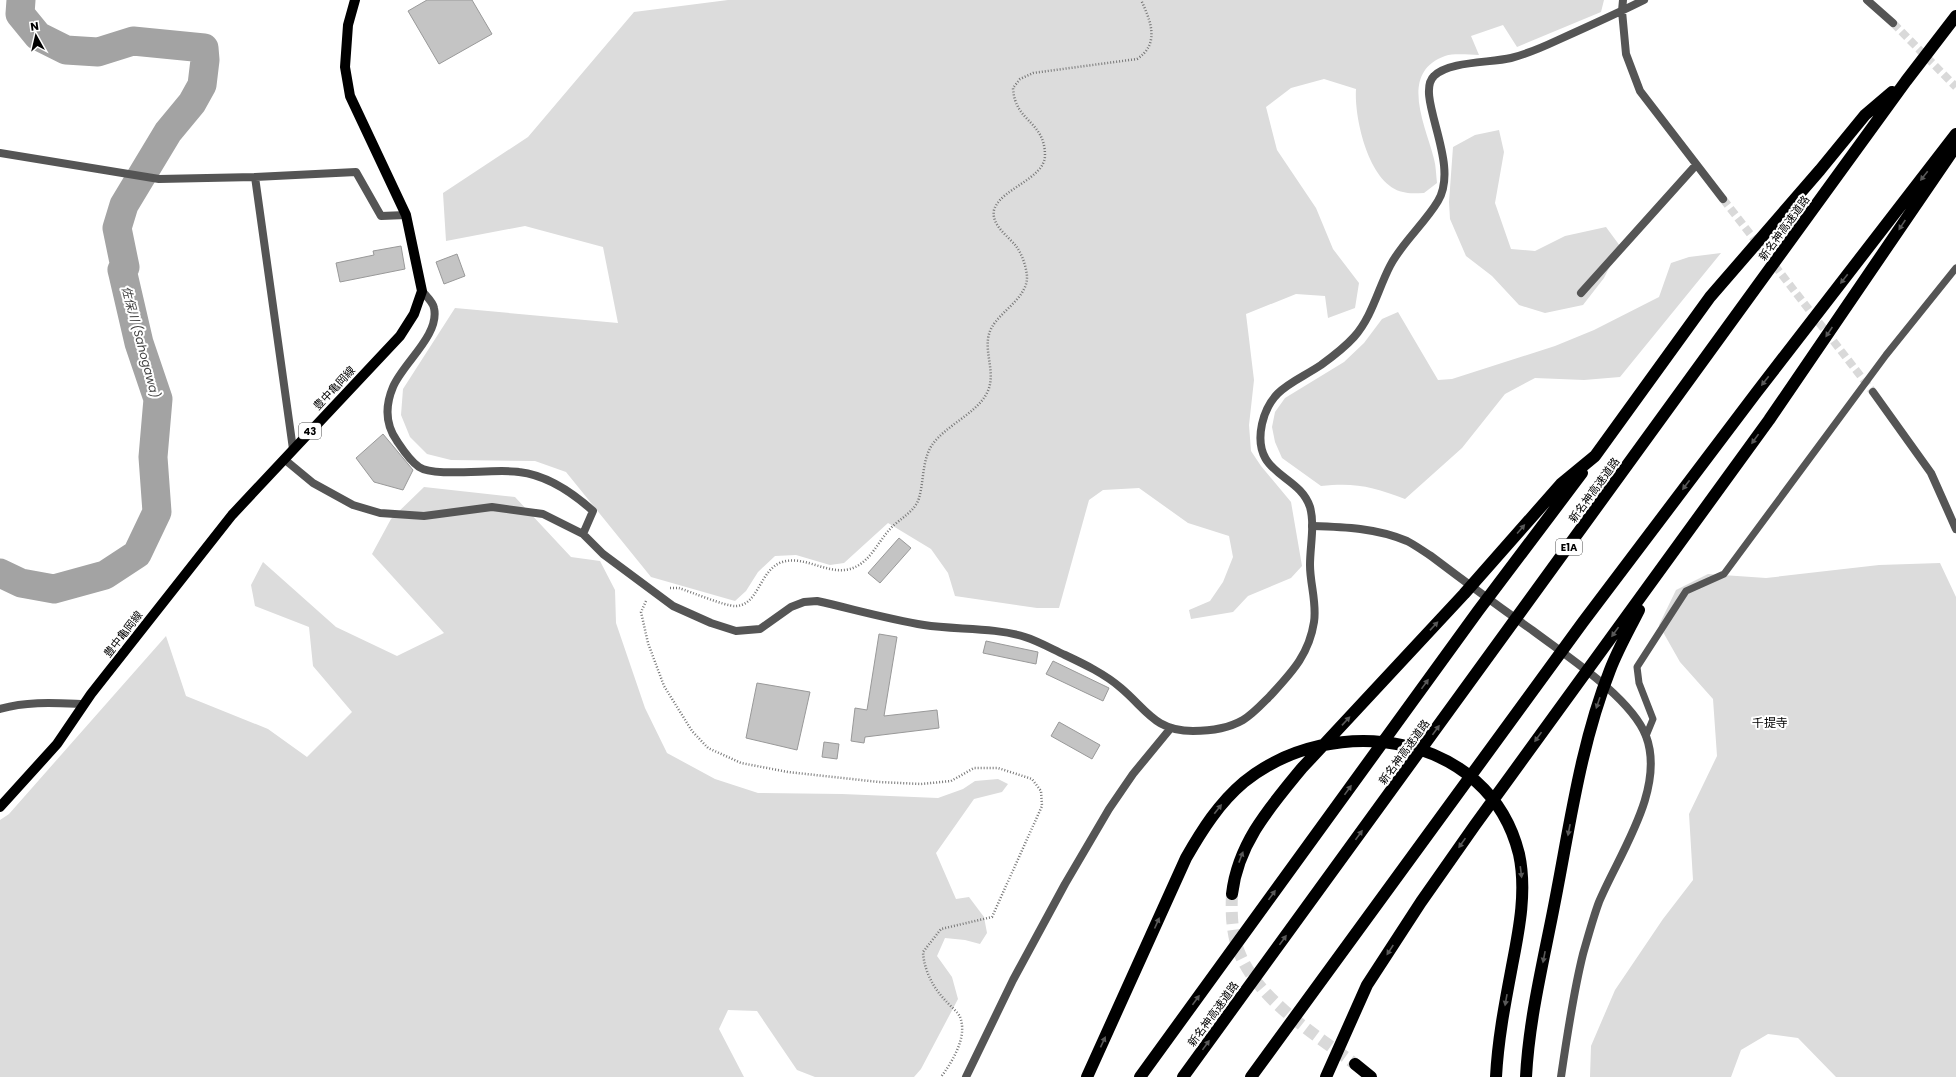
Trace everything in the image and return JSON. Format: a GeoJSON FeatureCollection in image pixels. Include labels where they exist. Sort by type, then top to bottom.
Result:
{"type":"FeatureCollection","features":[{"type":"Feature","properties":{"kind":"highway","name":"新名神高速道路"},"geometry":{"type":"LineString","coordinates":[[1183,1077],[1906,80],[1956,16]]}},
{"type":"Feature","properties":{"kind":"highway"},"geometry":{"type":"LineString","coordinates":[[1140,1077],[1478,611],[1595,456],[1710,296],[1820,170],[1864,115],[1906,80]]}},
{"type":"Feature","properties":{"kind":"highway"},"geometry":{"type":"LineString","coordinates":[[1251,1077],[1583,622],[1756,393],[1956,134]]}},
{"type":"Feature","properties":{"kind":"highway"},"geometry":{"type":"LineString","coordinates":[[1326,1077],[1367,985],[1421,902],[1558,710],[1769,420],[1956,146]]}},
{"type":"Feature","properties":{"kind":"highway"},"geometry":{"type":"LineString","coordinates":[[1232,894],[1234,876],[1241,855],[1251,835],[1278,797],[1302,768],[1464,594],[1561,484],[1595,456]]}},
{"type":"Feature","properties":{"kind":"highway"},"geometry":{"type":"LineString","coordinates":[[1526,1077],[1532,1018],[1583,760],[1596,711],[1610,670],[1624,639],[1643,603],[1680,544]]}},
{"type":"Feature","properties":{"kind":"highway"},"geometry":{"type":"LineString","coordinates":[[1087,1077],[1186,858],[1203,828],[1222,803],[1244,782],[1268,766],[1294,753],[1318,746],[1344,741],[1373,740],[1402,744],[1433,754],[1458,767],[1480,785],[1497,807],[1512,834],[1519,855],[1522,881],[1521,909],[1502,1022],[1496,1077]]}},
{"type":"Feature","properties":{"kind":"highway"},"geometry":{"type":"LineString","coordinates":[[1355,1064],[1371,1077]]}},
{"type":"Feature","properties":{"kind":"main road"},"geometry":{"type":"LineString","coordinates":[[355,0],[348,25],[345,67],[350,96],[406,215],[422,291]]}},
{"type":"Feature","properties":{"kind":"main road","name":"豊中亀岡線"},"geometry":{"type":"LineString","coordinates":[[0,807],[57,744],[84,704],[232,515],[400,336],[414,314],[422,291]]}},
{"type":"Feature","properties":{"kind":"street"},"geometry":{"type":"LineString","coordinates":[[1624,0],[1622,11],[1626,54],[1640,91],[1723,199]]}},
{"type":"Feature","properties":{"kind":"street"},"geometry":{"type":"LineString","coordinates":[[284,459],[313,483],[354,504],[380,513],[424,516],[492,507],[543,514],[583,534],[603,554],[673,606],[711,623],[736,631],[760,629],[791,607],[804,602],[817,601],[926,626],[962,628],[1024,636],[1096,671],[1120,687],[1150,718],[1170,728],[1193,731],[1220,728],[1243,720],[1263,703],[1297,667],[1309,644],[1314,624],[1315,606],[1311,590],[1310,562],[1312,526],[1310,507],[1303,494],[1271,468],[1264,455],[1260,440],[1261,426],[1265,413],[1274,396],[1291,382],[1319,366],[1355,336],[1369,313],[1392,262],[1440,198],[1445,184],[1444,165],[1441,141],[1428,95],[1429,82],[1436,73],[1448,68],[1511,58],[1534,51],[1644,0]]}},
{"type":"Feature","properties":{"kind":"street"},"geometry":{"type":"LineString","coordinates":[[1867,0],[1893,24]]}},
{"type":"Feature","properties":{"kind":"street"},"geometry":{"type":"LineString","coordinates":[[0,153],[159,179],[254,177],[356,172],[381,216],[406,215]]}},
{"type":"Feature","properties":{"kind":"street"},"geometry":{"type":"LineString","coordinates":[[1581,293],[1696,165]]}},
{"type":"Feature","properties":{"kind":"street"},"geometry":{"type":"LineString","coordinates":[[254,177],[293,449]]}},
{"type":"Feature","properties":{"kind":"street"},"geometry":{"type":"LineString","coordinates":[[422,291],[434,307],[434,322],[422,344],[397,377],[390,395],[387,404],[387,415],[394,436],[420,467],[440,472],[520,472],[545,480],[564,489],[593,511],[583,534]]}},
{"type":"Feature","properties":{"kind":"street"},"geometry":{"type":"LineString","coordinates":[[1873,392],[1931,473],[1956,529]]}},
{"type":"Feature","properties":{"kind":"street"},"geometry":{"type":"LineString","coordinates":[[1312,526],[1355,527],[1381,533],[1407,542],[1431,556],[1574,661],[1627,706],[1646,736],[1650,754],[1651,777],[1639,817],[1599,902],[1583,954],[1561,1077]]}},
{"type":"Feature","properties":{"kind":"street"},"geometry":{"type":"LineString","coordinates":[[0,709],[24,704],[84,704]]}},
{"type":"Feature","properties":{"kind":"street"},"geometry":{"type":"LineString","coordinates":[[966,1077],[1014,980],[1065,884],[1133,774],[1170,728]]}},
{"type":"Feature","properties":{"kind":"lane"},"geometry":{"type":"LineString","coordinates":[[1646,736],[1653,719],[1638,683],[1637,668],[1682,597],[1686,591],[1724,574],[1886,355],[1956,268]]}},
{"type":"Feature","properties":{"kind":"path"},"geometry":{"type":"LineString","coordinates":[[941,1077],[950,1064],[963,1031],[960,1016],[940,995],[924,966],[923,952],[941,929],[992,917],[1042,806],[1041,791],[1032,779],[998,768],[974,768],[951,781],[921,784],[879,782],[788,772],[741,763],[708,748],[692,731],[664,686],[648,643],[641,612],[651,590],[679,588],[734,606],[744,605],[751,600],[762,579],[780,562],[798,560],[835,571],[857,566],[866,560],[889,530],[913,509],[919,500],[927,452],[934,443],[964,417],[986,394],[992,376],[987,343],[992,327],[1025,288],[1027,277],[1023,260],[1017,248],[998,227],[994,217],[994,208],[1003,198],[1038,170],[1045,160],[1044,142],[1040,133],[1017,109],[1013,98],[1013,88],[1020,79],[1033,73],[1137,58],[1147,52],[1151,44],[1152,36],[1148,14],[1141,0]]}},
{"type":"Feature","properties":{"kind":"shaded area"},"geometry":{"type":"Polygon","coordinates":[[[728,0],[1604,0],[1601,12],[1517,47],[1503,25],[1471,36],[1479,55],[1449,55],[1431,64],[1422,75],[1419,87],[1419,102],[1435,162],[1437,183],[1424,193],[1403,192],[1391,187],[1381,177],[1366,149],[1361,132],[1356,101],[1356,89],[1324,79],[1291,88],[1266,107],[1277,150],[1316,208],[1333,249],[1359,283],[1355,308],[1328,318],[1325,296],[1296,294],[1246,314],[1254,380],[1249,425],[1251,451],[1261,466],[1291,502],[1302,566],[1291,578],[1248,596],[1233,612],[1191,619],[1189,610],[1210,601],[1223,582],[1233,557],[1229,536],[1188,523],[1139,488],[1103,490],[1089,500],[1059,608],[1037,608],[955,596],[948,573],[931,549],[888,523],[844,563],[830,565],[796,555],[775,556],[758,572],[746,591],[735,601],[651,577],[566,472],[535,461],[451,460],[427,454],[410,437],[401,415],[403,389],[455,308],[618,323],[603,247],[525,226],[446,241],[443,193],[528,137],[634,12],[728,0]]]}},
{"type":"Feature","properties":{"kind":"shaded area"},"geometry":{"type":"Polygon","coordinates":[[[1499,130],[1504,152],[1495,203],[1511,249],[1535,251],[1565,236],[1606,227],[1620,246],[1604,278],[1583,305],[1545,313],[1519,305],[1492,276],[1466,256],[1450,219],[1449,202],[1453,147],[1475,135],[1499,130]]]}},
{"type":"Feature","properties":{"kind":"shaded area"},"geometry":{"type":"Polygon","coordinates":[[[1721,253],[1620,377],[1584,380],[1535,378],[1505,394],[1462,448],[1405,499],[1384,491],[1364,486],[1321,486],[1282,458],[1275,442],[1272,427],[1275,412],[1285,398],[1344,362],[1364,343],[1382,319],[1398,312],[1438,380],[1452,379],[1555,346],[1594,330],[1659,297],[1671,263],[1689,257],[1721,253]]]}},
{"type":"Feature","properties":{"kind":"shaded area"},"geometry":{"type":"Polygon","coordinates":[[[424,487],[515,497],[571,557],[600,561],[615,590],[616,623],[645,708],[667,753],[715,779],[758,793],[842,794],[938,798],[963,789],[975,781],[998,779],[1008,784],[1002,792],[974,799],[936,853],[956,899],[969,897],[984,917],[987,933],[980,944],[965,940],[945,938],[937,956],[952,977],[958,999],[921,1069],[914,1077],[815,1077],[797,1070],[757,1011],[728,1010],[719,1029],[744,1077],[0,1077],[0,820],[9,814],[166,636],[186,696],[268,729],[307,757],[352,712],[313,666],[309,627],[255,606],[251,585],[263,562],[336,627],[397,656],[444,633],[372,554],[391,519],[424,487]]]}},
{"type":"Feature","properties":{"kind":"shaded area"},"geometry":{"type":"Polygon","coordinates":[[[1940,563],[1956,597],[1956,1077],[1836,1077],[1798,1038],[1768,1034],[1741,1050],[1731,1077],[1590,1077],[1591,1046],[1615,990],[1663,919],[1693,880],[1689,814],[1717,756],[1713,699],[1680,662],[1659,625],[1676,590],[1708,574],[1766,578],[1879,565],[1940,563]]]}},
{"type":"Feature","properties":{"kind":"building"},"geometry":{"type":"Polygon","coordinates":[[[427,0],[472,0],[492,34],[439,64],[408,11],[427,0]]]}},
{"type":"Feature","properties":{"kind":"building"},"geometry":{"type":"Polygon","coordinates":[[[401,246],[405,269],[340,282],[336,263],[374,255],[373,251],[401,246]]]}},
{"type":"Feature","properties":{"kind":"building"},"geometry":{"type":"Polygon","coordinates":[[[457,254],[465,276],[444,284],[436,262],[457,254]]]}},
{"type":"Feature","properties":{"kind":"building"},"geometry":{"type":"Polygon","coordinates":[[[383,434],[413,470],[403,490],[374,482],[356,458],[383,434]]]}},
{"type":"Feature","properties":{"kind":"building"},"geometry":{"type":"Polygon","coordinates":[[[899,538],[911,548],[880,583],[868,573],[899,538]]]}},
{"type":"Feature","properties":{"kind":"building"},"geometry":{"type":"Polygon","coordinates":[[[879,634],[897,637],[884,716],[937,710],[939,728],[865,737],[864,743],[851,741],[855,708],[867,710],[879,634]]]}},
{"type":"Feature","properties":{"kind":"building"},"geometry":{"type":"Polygon","coordinates":[[[986,641],[1038,652],[1036,664],[983,653],[986,641]]]}},
{"type":"Feature","properties":{"kind":"building"},"geometry":{"type":"Polygon","coordinates":[[[1053,661],[1109,688],[1103,701],[1046,674],[1053,661]]]}},
{"type":"Feature","properties":{"kind":"building"},"geometry":{"type":"Polygon","coordinates":[[[757,683],[810,692],[797,750],[746,738],[757,683]]]}},
{"type":"Feature","properties":{"kind":"building"},"geometry":{"type":"Polygon","coordinates":[[[1059,722],[1100,745],[1092,759],[1051,736],[1059,722]]]}},
{"type":"Feature","properties":{"kind":"building"},"geometry":{"type":"Polygon","coordinates":[[[824,742],[839,744],[837,759],[822,757],[824,742]]]}},
{"type":"Feature","properties":{"kind":"waterway","name":"佐保川 (Sahogawa)"},"geometry":{"type":"LineString","coordinates":[[0,573],[21,583],[54,589],[105,575],[137,554],[157,512],[153,457],[158,399],[139,343],[122,270],[125,267],[117,228],[124,205],[168,132],[192,103],[202,85],[205,60],[204,48],[133,41],[98,52],[66,50],[38,36],[20,14],[21,0]]}},
{"type":"Feature","properties":{"kind":"tunnel"},"geometry":{"type":"LineString","coordinates":[[1893,23],[1956,87]]}},
{"type":"Feature","properties":{"kind":"tunnel"},"geometry":{"type":"LineString","coordinates":[[1723,199],[1873,392]]}},
{"type":"Feature","properties":{"kind":"tunnel"},"geometry":{"type":"LineString","coordinates":[[1232,894],[1233,931],[1239,952],[1248,969],[1260,986],[1289,1015],[1355,1064]]}},
{"type":"Feature","properties":{"kind":"district","name":"千提寺"},"geometry":{"type":"Point","coordinates":[1770,722]}}]}
